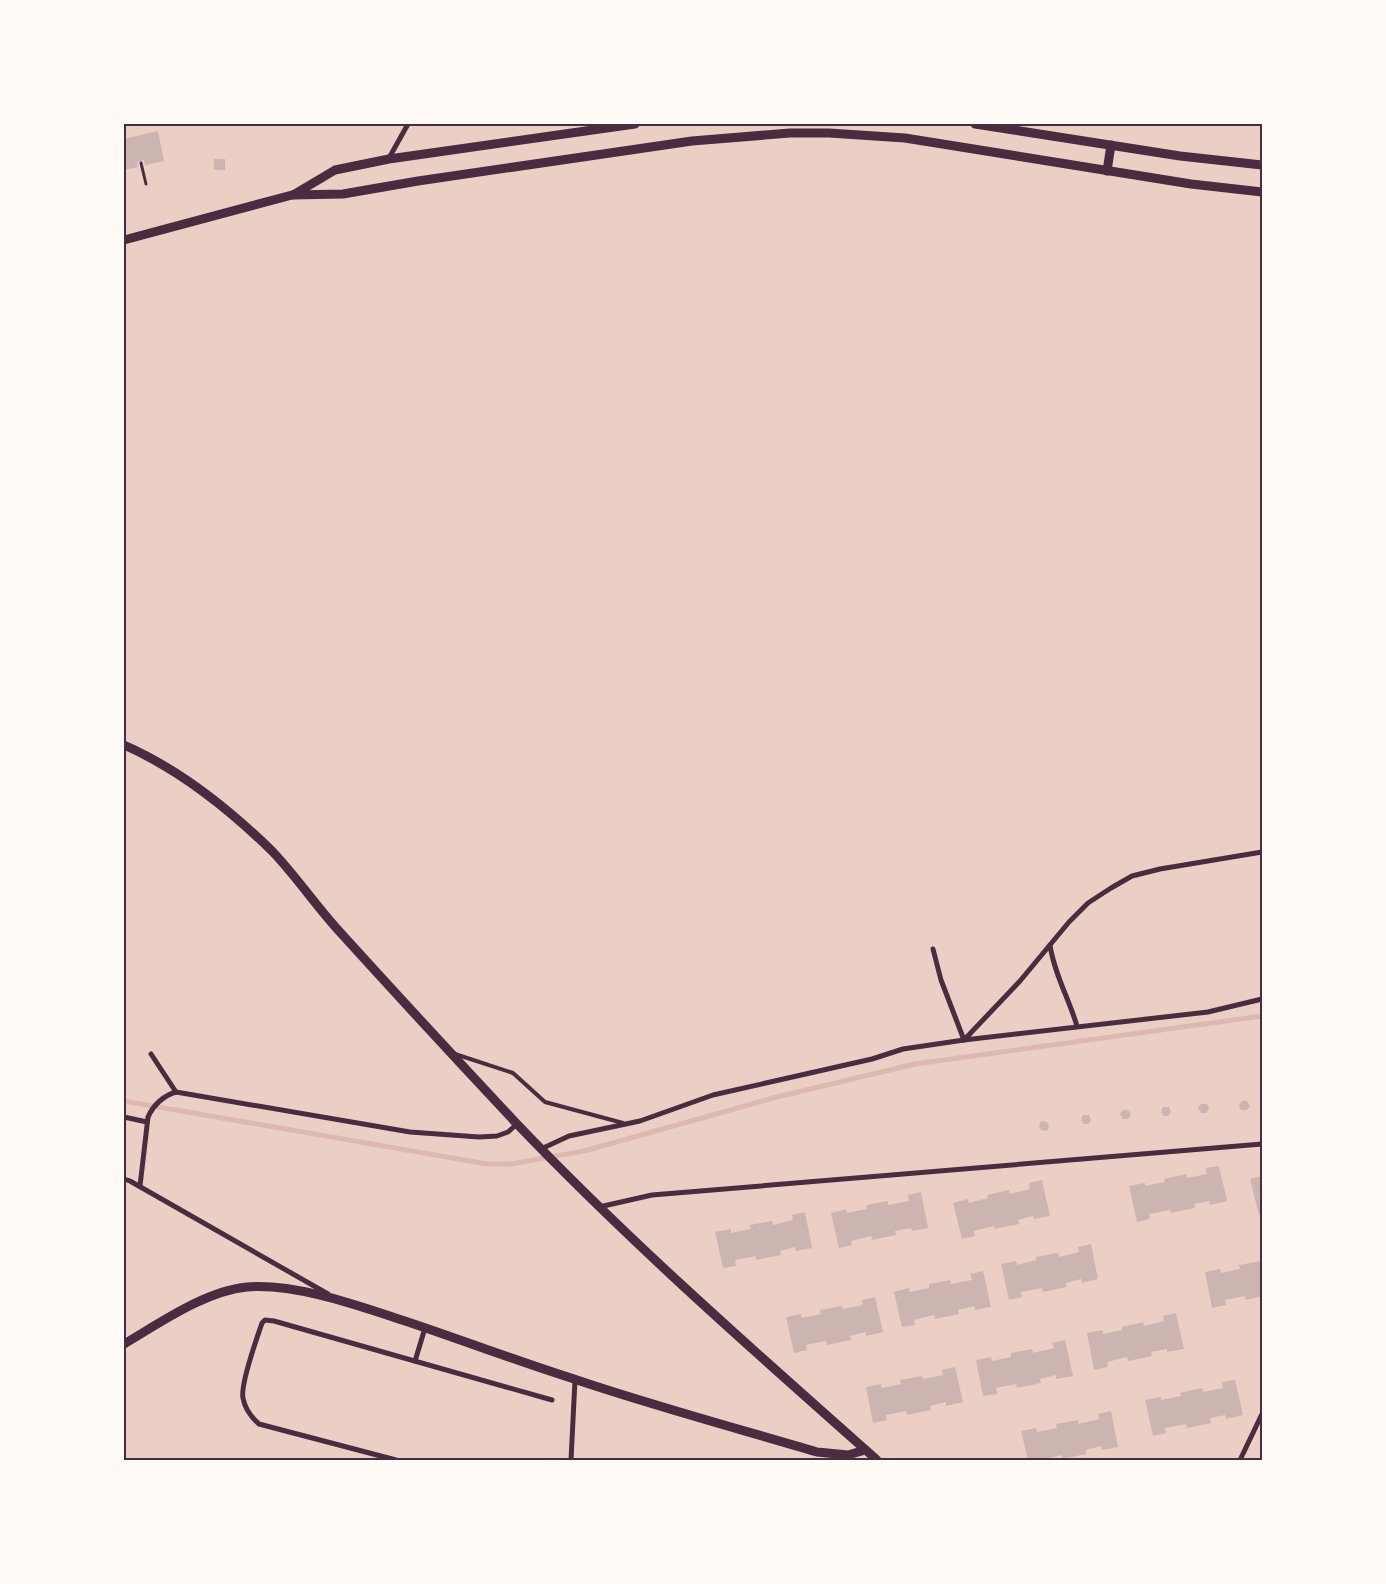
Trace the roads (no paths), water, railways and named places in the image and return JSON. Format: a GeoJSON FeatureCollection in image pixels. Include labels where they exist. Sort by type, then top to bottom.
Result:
{"type":"FeatureCollection","features":[{"type":"Feature","properties":{"kind":"street"},"geometry":{"type":"LineString","coordinates":[[389,159],[408,124]]}},
{"type":"Feature","properties":{"kind":"street"},"geometry":{"type":"LineString","coordinates":[[292,195],[335,170],[389,159],[635,124]]}},
{"type":"Feature","properties":{"kind":"street"},"geometry":{"type":"LineString","coordinates":[[975,124],[1214,160],[1262,165]]}},
{"type":"Feature","properties":{"kind":"street"},"geometry":{"type":"LineString","coordinates":[[124,240],[292,195],[343,194],[418,181],[692,141],[790,132],[905,138],[1191,184],[1262,192]]}},
{"type":"Feature","properties":{"kind":"street"},"geometry":{"type":"LineString","coordinates":[[1107,171],[1111,145]]}},
{"type":"Feature","properties":{"kind":"street"},"geometry":{"type":"LineString","coordinates":[[124,744],[145,754],[194,785],[224,808],[272,852],[337,929],[517,1124],[599,1206],[726,1326],[877,1460]]}},
{"type":"Feature","properties":{"kind":"street"},"geometry":{"type":"LineString","coordinates":[[964,1040],[1007,996],[1069,922],[1088,903],[1132,876],[1160,868],[1262,852]]}},
{"type":"Feature","properties":{"kind":"street"},"geometry":{"type":"LineString","coordinates":[[1050,945],[1053,962],[1077,1026]]}},
{"type":"Feature","properties":{"kind":"street"},"geometry":{"type":"LineString","coordinates":[[933,949],[941,980],[964,1040]]}},
{"type":"Feature","properties":{"kind":"street"},"geometry":{"type":"LineString","coordinates":[[541,1148],[568,1136],[640,1121],[713,1095],[872,1059],[903,1049],[1077,1026],[1208,1012],[1262,1000]]}},
{"type":"Feature","properties":{"kind":"street"},"geometry":{"type":"LineString","coordinates":[[151,1054],[176,1092]]}},
{"type":"Feature","properties":{"kind":"street"},"geometry":{"type":"LineString","coordinates":[[140,1186],[151,1111],[161,1099],[176,1092],[420,1133],[479,1137],[497,1136],[508,1132],[517,1124]]}},
{"type":"Feature","properties":{"kind":"street"},"geometry":{"type":"LineString","coordinates":[[124,1117],[148,1122]]}},
{"type":"Feature","properties":{"kind":"street"},"geometry":{"type":"LineString","coordinates":[[599,1206],[652,1195],[1262,1144]]}},
{"type":"Feature","properties":{"kind":"street"},"geometry":{"type":"LineString","coordinates":[[124,1179],[140,1186],[339,1300]]}},
{"type":"Feature","properties":{"kind":"street"},"geometry":{"type":"LineString","coordinates":[[124,1344],[194,1304],[223,1293],[246,1287],[276,1288],[339,1300],[575,1380],[817,1452],[848,1455],[864,1450]]}},
{"type":"Feature","properties":{"kind":"street"},"geometry":{"type":"LineString","coordinates":[[396,1460],[260,1424],[247,1410],[242,1390],[260,1328],[265,1320],[552,1400]]}},
{"type":"Feature","properties":{"kind":"street"},"geometry":{"type":"LineString","coordinates":[[415,1361],[425,1328]]}},
{"type":"Feature","properties":{"kind":"street"},"geometry":{"type":"LineString","coordinates":[[571,1460],[575,1380]]}},
{"type":"Feature","properties":{"kind":"street"},"geometry":{"type":"LineString","coordinates":[[1240,1460],[1262,1414]]}},
{"type":"Feature","properties":{"kind":"lane"},"geometry":{"type":"LineString","coordinates":[[450,1052],[514,1073],[544,1102],[625,1124]]}},
{"type":"Feature","properties":{"kind":"waterway"},"geometry":{"type":"LineString","coordinates":[[124,1101],[487,1164],[511,1164],[584,1151],[777,1097],[915,1064],[1262,1016]]}}]}
